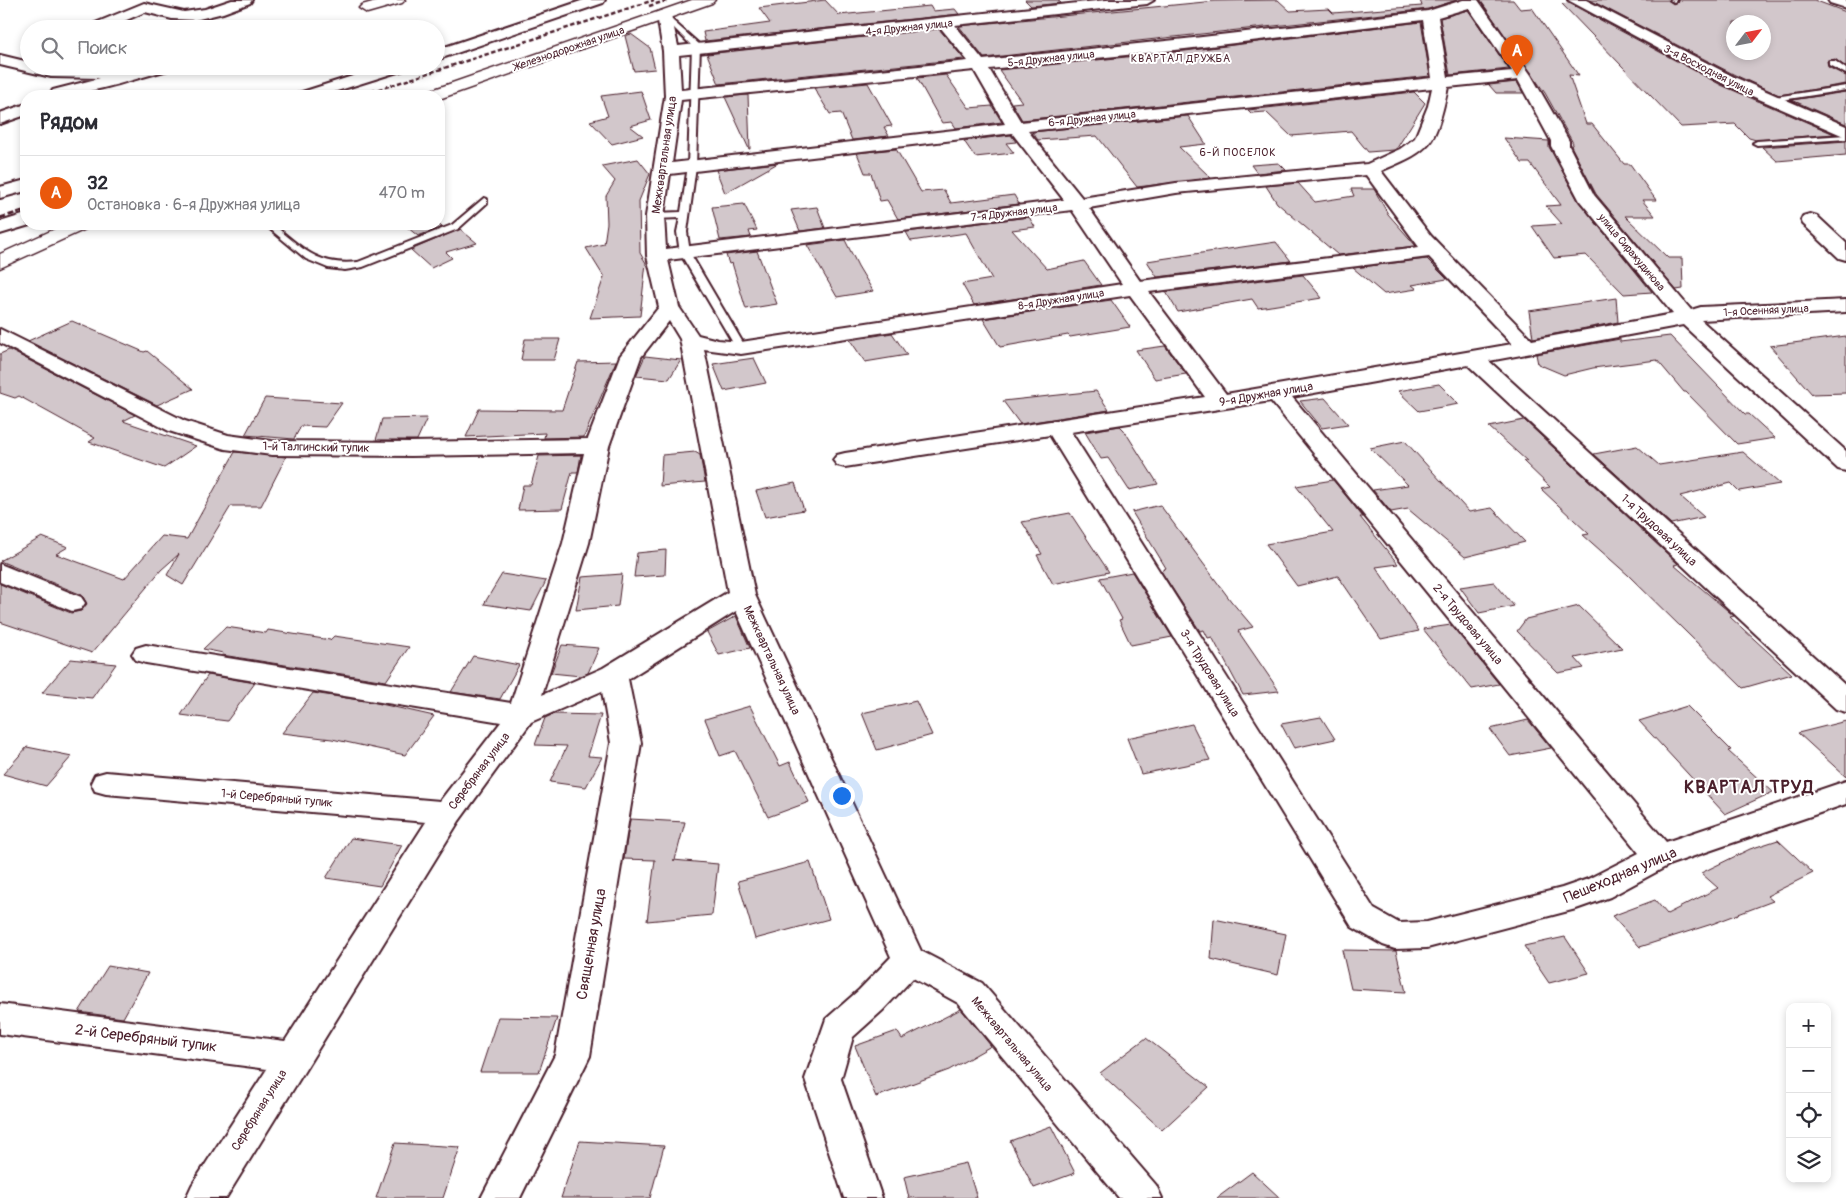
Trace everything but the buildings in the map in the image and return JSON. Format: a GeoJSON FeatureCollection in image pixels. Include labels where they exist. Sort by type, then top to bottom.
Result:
{"type":"FeatureCollection","features":[{"type":"Feature","properties":{"kind":"street"},"geometry":{"type":"LineString","coordinates":[[111,20],[143,4],[164,15],[188,18],[207,15],[245,0]]}},
{"type":"Feature","properties":{"kind":"street"},"geometry":{"type":"LineString","coordinates":[[367,8],[397,0]]}},
{"type":"Feature","properties":{"kind":"street"},"geometry":{"type":"LineString","coordinates":[[445,52],[598,0]]}},
{"type":"Feature","properties":{"kind":"street","name":"Железнодорожная улица"},"geometry":{"type":"LineString","coordinates":[[445,91],[707,0]]}},
{"type":"Feature","properties":{"kind":"street","name":"4-я Дружная улица"},"geometry":{"type":"LineString","coordinates":[[683,49],[946,23],[1147,0]]}},
{"type":"Feature","properties":{"kind":"street","name":"3-я Восходная улица"},"geometry":{"type":"LineString","coordinates":[[1575,0],[1769,100],[1846,132]]}},
{"type":"Feature","properties":{"kind":"street"},"geometry":{"type":"LineString","coordinates":[[1836,0],[1846,4]]}},
{"type":"Feature","properties":{"kind":"street","name":"5-я Дружная улица"},"geometry":{"type":"LineString","coordinates":[[684,95],[1430,16],[1471,1]]}},
{"type":"Feature","properties":{"kind":"street","name":"улица Сиражудинова"},"geometry":{"type":"LineString","coordinates":[[1471,1],[1523,75],[1560,141],[1560,146],[1586,197],[1687,318],[1846,464]]}},
{"type":"Feature","properties":{"kind":"street","name":"Межквартальная улица"},"geometry":{"type":"LineString","coordinates":[[664,15],[683,49],[684,95],[661,170],[655,216],[657,256],[669,306],[691,339],[742,594],[909,960],[970,993],[1143,1198]]}},
{"type":"Feature","properties":{"kind":"street"},"geometry":{"type":"LineString","coordinates":[[1430,16],[1441,82]]}},
{"type":"Feature","properties":{"kind":"street"},"geometry":{"type":"LineString","coordinates":[[946,23],[979,65],[1015,126],[1077,204],[1134,288],[1220,402]]}},
{"type":"Feature","properties":{"kind":"street"},"geometry":{"type":"LineString","coordinates":[[5,62],[20,62]]}},
{"type":"Feature","properties":{"kind":"street"},"geometry":{"type":"LineString","coordinates":[[43,75],[56,87],[56,90]]}},
{"type":"Feature","properties":{"kind":"street"},"geometry":{"type":"LineString","coordinates":[[77,90],[135,75]]}},
{"type":"Feature","properties":{"kind":"street"},"geometry":{"type":"LineString","coordinates":[[324,90],[372,75]]}},
{"type":"Feature","properties":{"kind":"street","name":"6-я Дружная улица"},"geometry":{"type":"LineString","coordinates":[[661,170],[1015,126],[1523,75]]}},
{"type":"Feature","properties":{"kind":"street","name":"7-я Дружная улица"},"geometry":{"type":"LineString","coordinates":[[657,256],[1077,204],[1176,188],[1370,169],[1406,153],[1423,140],[1436,106],[1441,82]]}},
{"type":"Feature","properties":{"kind":"street"},"geometry":{"type":"LineString","coordinates":[[0,119],[20,111]]}},
{"type":"Feature","properties":{"kind":"street"},"geometry":{"type":"LineString","coordinates":[[1370,169],[1389,199],[1432,251],[1527,347]]}},
{"type":"Feature","properties":{"kind":"street"},"geometry":{"type":"LineString","coordinates":[[0,194],[20,187]]}},
{"type":"Feature","properties":{"kind":"street"},"geometry":{"type":"LineString","coordinates":[[1810,220],[1846,254]]}},
{"type":"Feature","properties":{"kind":"street"},"geometry":{"type":"LineString","coordinates":[[0,228],[20,222]]}},
{"type":"Feature","properties":{"kind":"street"},"geometry":{"type":"LineString","coordinates":[[0,262],[68,230]]}},
{"type":"Feature","properties":{"kind":"street","name":"8-я Дружная улица"},"geometry":{"type":"LineString","coordinates":[[691,339],[718,346],[741,348],[1134,288],[1432,251]]}},
{"type":"Feature","properties":{"kind":"street","name":"Серебряная улица"},"geometry":{"type":"LineString","coordinates":[[205,1198],[292,1057],[448,813],[521,715],[576,543],[597,446],[631,356],[669,306]]}},
{"type":"Feature","properties":{"kind":"street","name":"1-я Осенняя улица"},"geometry":{"type":"LineString","coordinates":[[1687,318],[1701,313],[1846,306]]}},
{"type":"Feature","properties":{"kind":"street","name":"9-я Дружная улица"},"geometry":{"type":"LineString","coordinates":[[845,460],[1277,393],[1687,318]]}},
{"type":"Feature","properties":{"kind":"street","name":"1-й Талгинский тупик"},"geometry":{"type":"LineString","coordinates":[[0,335],[177,426],[225,442],[272,448],[411,449],[597,446]]}},
{"type":"Feature","properties":{"kind":"street","name":"1-я Трудовая улица"},"geometry":{"type":"LineString","coordinates":[[1473,358],[1846,702]]}},
{"type":"Feature","properties":{"kind":"street","name":"2-я Трудовая улица"},"geometry":{"type":"LineString","coordinates":[[1277,393],[1660,856]]}},
{"type":"Feature","properties":{"kind":"street","name":"3-я Трудовая улица"},"geometry":{"type":"LineString","coordinates":[[1057,428],[1363,918]]}},
{"type":"Feature","properties":{"kind":"street"},"geometry":{"type":"LineString","coordinates":[[0,572],[72,603]]}},
{"type":"Feature","properties":{"kind":"street"},"geometry":{"type":"LineString","coordinates":[[146,654],[521,715],[613,675],[742,594]]}},
{"type":"Feature","properties":{"kind":"street","name":"Священная улица"},"geometry":{"type":"LineString","coordinates":[[500,1198],[572,1056],[626,743],[613,675]]}},
{"type":"Feature","properties":{"kind":"street","name":"1-й Серебряный тупик"},"geometry":{"type":"LineString","coordinates":[[106,783],[448,813]]}},
{"type":"Feature","properties":{"kind":"street","name":"Пешеходная улица"},"geometry":{"type":"LineString","coordinates":[[1363,918],[1394,936],[1427,935],[1565,900],[1599,888],[1660,856],[1846,792]]}},
{"type":"Feature","properties":{"kind":"street"},"geometry":{"type":"LineString","coordinates":[[862,1198],[823,1078],[838,1029],[871,1000],[909,960]]}},
{"type":"Feature","properties":{"kind":"street","name":"2-й Серебряный тупик"},"geometry":{"type":"LineString","coordinates":[[0,1019],[292,1057]]}},
{"type":"Feature","properties":{"kind":"lane"},"geometry":{"type":"LineString","coordinates":[[1832,63],[1846,72]]}},
{"type":"Feature","properties":{"kind":"lane"},"geometry":{"type":"LineString","coordinates":[[1769,100],[1846,88]]}},
{"type":"Feature","properties":{"kind":"lane"},"geometry":{"type":"LineString","coordinates":[[684,95],[692,166],[682,232],[685,253],[741,348]]}},
{"type":"Feature","properties":{"kind":"lane"},"geometry":{"type":"LineString","coordinates":[[1757,143],[1846,137]]}},
{"type":"Feature","properties":{"kind":"lane"},"geometry":{"type":"LineString","coordinates":[[275,230],[307,256],[332,268],[343,268],[360,265],[455,227],[484,201]]}},
{"type":"Feature","properties":{"kind":"lane"},"geometry":{"type":"LineString","coordinates":[[655,216],[684,215]]}},
{"type":"Feature","properties":{"kind":"railway"},"geometry":{"type":"LineString","coordinates":[[445,68],[654,0]]}},
{"type":"Feature","properties":{"kind":"railway"},"geometry":{"type":"LineString","coordinates":[[649,6],[669,0]]}},
{"type":"Feature","properties":{"kind":"railway"},"geometry":{"type":"LineString","coordinates":[[376,90],[423,75]]}},
{"type":"Feature","properties":{"kind":"railway"},"geometry":{"type":"LineString","coordinates":[[0,218],[20,212]]}},
{"type":"Feature","properties":{"kind":"place","name":"32"},"geometry":{"type":"Point","coordinates":[1517,76]}},
{"type":"Feature","properties":{"kind":"district","name":"КВАРТАЛ ДРУЖБА"},"geometry":{"type":"Point","coordinates":[1181,58]}},
{"type":"Feature","properties":{"kind":"district","name":"6-Й ПОСЕЛОК"},"geometry":{"type":"Point","coordinates":[1238,152]}},
{"type":"Feature","properties":{"kind":"district","name":"КВАРТАЛ ТРУД"},"geometry":{"type":"Point","coordinates":[1749,787]}}]}
